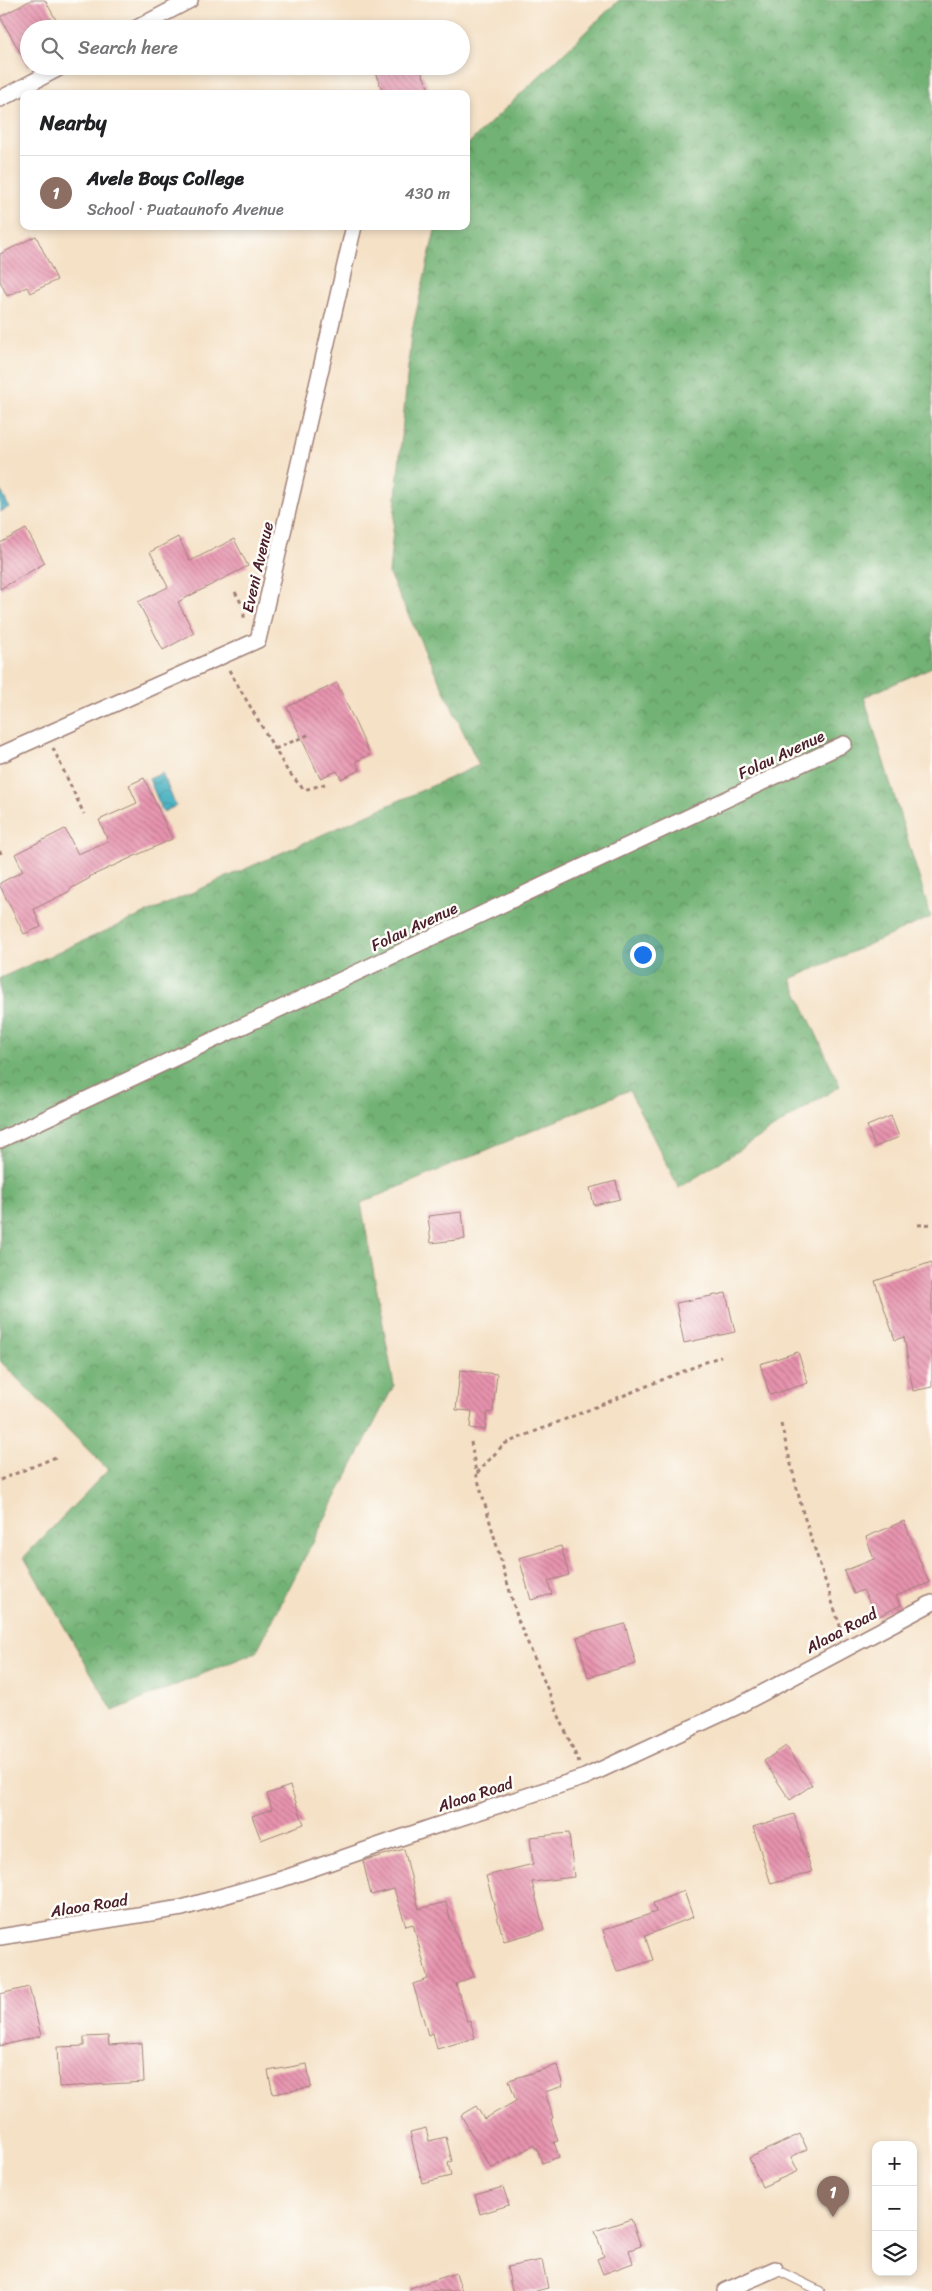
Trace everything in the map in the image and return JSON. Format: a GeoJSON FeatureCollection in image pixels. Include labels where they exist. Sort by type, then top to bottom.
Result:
{"type":"FeatureCollection","features":[{"type":"Feature","properties":{"kind":"street"},"geometry":{"type":"LineString","coordinates":[[152,20],[190,0]]}},
{"type":"Feature","properties":{"kind":"street"},"geometry":{"type":"LineString","coordinates":[[0,99],[46,75]]}},
{"type":"Feature","properties":{"kind":"street","name":"Eveni Avenue"},"geometry":{"type":"LineString","coordinates":[[0,755],[258,640],[353,230]]}},
{"type":"Feature","properties":{"kind":"street","name":"Folau Avenue"},"geometry":{"type":"LineString","coordinates":[[0,1140],[844,744]]}},
{"type":"Feature","properties":{"kind":"street","name":"Alaoa Road"},"geometry":{"type":"LineString","coordinates":[[0,1937],[182,1908],[282,1879],[432,1827],[586,1777],[738,1706],[932,1603]]}},
{"type":"Feature","properties":{"kind":"street"},"geometry":{"type":"LineString","coordinates":[[725,2291],[775,2269]]}},
{"type":"Feature","properties":{"kind":"lane"},"geometry":{"type":"LineString","coordinates":[[775,2269],[820,2291]]}},
{"type":"Feature","properties":{"kind":"path"},"geometry":{"type":"LineString","coordinates":[[235,592],[244,608],[245,646]]}},
{"type":"Feature","properties":{"kind":"path"},"geometry":{"type":"LineString","coordinates":[[221,656],[287,770],[304,790],[325,784]]}},
{"type":"Feature","properties":{"kind":"path"},"geometry":{"type":"LineString","coordinates":[[46,734],[84,814]]}},
{"type":"Feature","properties":{"kind":"path"},"geometry":{"type":"LineString","coordinates":[[275,749],[310,734]]}},
{"type":"Feature","properties":{"kind":"path"},"geometry":{"type":"LineString","coordinates":[[918,1225],[932,1224]]}},
{"type":"Feature","properties":{"kind":"path"},"geometry":{"type":"LineString","coordinates":[[476,1473],[504,1444],[721,1356]]}},
{"type":"Feature","properties":{"kind":"path"},"geometry":{"type":"LineString","coordinates":[[781,1424],[803,1513],[847,1647]]}},
{"type":"Feature","properties":{"kind":"path"},"geometry":{"type":"LineString","coordinates":[[471,1442],[476,1473],[518,1620],[586,1777]]}},
{"type":"Feature","properties":{"kind":"path"},"geometry":{"type":"LineString","coordinates":[[0,1480],[56,1457]]}},
{"type":"Feature","properties":{"kind":"green space"},"geometry":{"type":"Polygon","coordinates":[[[619,0],[932,0],[932,667],[864,697],[931,917],[791,979],[840,1086],[679,1188],[629,1090],[361,1203],[394,1385],[256,1652],[113,1711],[24,1557],[108,1470],[0,1361],[0,978],[479,765],[389,574],[411,335],[435,230],[470,230],[470,142],[619,0]]]}},
{"type":"Feature","properties":{"kind":"water"},"geometry":{"type":"Polygon","coordinates":[[[0,489],[9,507],[0,512],[0,489]]]}},
{"type":"Feature","properties":{"kind":"water"},"geometry":{"type":"Polygon","coordinates":[[[162,773],[176,806],[163,812],[149,779],[162,773]]]}},
{"type":"Feature","properties":{"kind":"building"},"geometry":{"type":"Polygon","coordinates":[[[31,0],[45,0],[56,20],[20,20],[20,52],[0,17],[31,0]]]}},
{"type":"Feature","properties":{"kind":"building"},"geometry":{"type":"Polygon","coordinates":[[[376,75],[423,75],[429,90],[382,90],[376,75]]]}},
{"type":"Feature","properties":{"kind":"building"},"geometry":{"type":"Polygon","coordinates":[[[36,236],[57,280],[30,293],[27,287],[7,296],[0,281],[0,254],[36,236]]]}},
{"type":"Feature","properties":{"kind":"building"},"geometry":{"type":"Polygon","coordinates":[[[26,529],[45,563],[0,589],[0,543],[26,529]]]}},
{"type":"Feature","properties":{"kind":"building"},"geometry":{"type":"Polygon","coordinates":[[[178,537],[190,561],[234,539],[248,566],[178,602],[194,633],[163,650],[138,602],[168,587],[150,552],[178,537]]]}},
{"type":"Feature","properties":{"kind":"building"},"geometry":{"type":"Polygon","coordinates":[[[337,683],[370,755],[356,761],[360,770],[341,779],[337,771],[320,778],[287,707],[337,683]]]}},
{"type":"Feature","properties":{"kind":"building"},"geometry":{"type":"Polygon","coordinates":[[[144,778],[172,839],[89,877],[70,889],[70,891],[34,909],[41,927],[24,934],[0,886],[0,883],[23,871],[15,854],[65,829],[78,854],[108,841],[99,820],[137,803],[129,785],[144,778]]]}},
{"type":"Feature","properties":{"kind":"building"},"geometry":{"type":"Polygon","coordinates":[[[891,1116],[899,1137],[875,1147],[867,1126],[891,1116]]]}},
{"type":"Feature","properties":{"kind":"building"},"geometry":{"type":"Polygon","coordinates":[[[616,1181],[620,1199],[594,1205],[590,1188],[616,1181]]]}},
{"type":"Feature","properties":{"kind":"building"},"geometry":{"type":"Polygon","coordinates":[[[462,1212],[465,1239],[431,1243],[428,1216],[462,1212]]]}},
{"type":"Feature","properties":{"kind":"building"},"geometry":{"type":"Polygon","coordinates":[[[932,1262],[932,1387],[913,1391],[904,1337],[895,1340],[875,1281],[932,1262]]]}},
{"type":"Feature","properties":{"kind":"building"},"geometry":{"type":"Polygon","coordinates":[[[726,1293],[735,1332],[684,1343],[676,1303],[726,1293]]]}},
{"type":"Feature","properties":{"kind":"building"},"geometry":{"type":"Polygon","coordinates":[[[798,1352],[808,1383],[770,1395],[760,1364],[798,1352]]]}},
{"type":"Feature","properties":{"kind":"building"},"geometry":{"type":"Polygon","coordinates":[[[460,1370],[497,1374],[493,1412],[487,1413],[485,1430],[470,1428],[472,1411],[456,1410],[460,1370]]]}},
{"type":"Feature","properties":{"kind":"building"},"geometry":{"type":"Polygon","coordinates":[[[904,1521],[929,1583],[896,1596],[901,1605],[877,1617],[863,1590],[854,1594],[844,1571],[874,1559],[866,1537],[904,1521]]]}},
{"type":"Feature","properties":{"kind":"building"},"geometry":{"type":"Polygon","coordinates":[[[561,1546],[569,1575],[548,1581],[552,1594],[531,1600],[519,1558],[561,1546]]]}},
{"type":"Feature","properties":{"kind":"building"},"geometry":{"type":"Polygon","coordinates":[[[625,1624],[636,1664],[588,1677],[577,1637],[625,1624]]]}},
{"type":"Feature","properties":{"kind":"building"},"geometry":{"type":"Polygon","coordinates":[[[786,1746],[812,1785],[790,1800],[764,1761],[786,1746]]]}},
{"type":"Feature","properties":{"kind":"building"},"geometry":{"type":"Polygon","coordinates":[[[290,1786],[304,1824],[261,1840],[252,1816],[272,1809],[267,1794],[290,1786]]]}},
{"type":"Feature","properties":{"kind":"building"},"geometry":{"type":"Polygon","coordinates":[[[794,1814],[812,1872],[771,1884],[753,1827],[794,1814]]]}},
{"type":"Feature","properties":{"kind":"building"},"geometry":{"type":"Polygon","coordinates":[[[569,1833],[574,1877],[532,1882],[544,1930],[504,1941],[486,1876],[533,1864],[530,1837],[569,1833]]]}},
{"type":"Feature","properties":{"kind":"building"},"geometry":{"type":"Polygon","coordinates":[[[404,1849],[419,1909],[446,1902],[450,1919],[474,1976],[456,1984],[467,2021],[470,2020],[475,2038],[437,2049],[433,2033],[428,2035],[413,1984],[428,1979],[413,1924],[406,1926],[394,1889],[371,1895],[363,1861],[404,1849]]]}},
{"type":"Feature","properties":{"kind":"building"},"geometry":{"type":"Polygon","coordinates":[[[684,1891],[693,1917],[645,1936],[653,1960],[617,1972],[603,1930],[656,1912],[653,1903],[684,1891]]]}},
{"type":"Feature","properties":{"kind":"building"},"geometry":{"type":"Polygon","coordinates":[[[29,1987],[41,2036],[0,2046],[0,1994],[29,1987]]]}},
{"type":"Feature","properties":{"kind":"building"},"geometry":{"type":"Polygon","coordinates":[[[108,2036],[109,2045],[142,2043],[144,2082],[59,2087],[57,2047],[84,2046],[84,2037],[108,2036]]]}},
{"type":"Feature","properties":{"kind":"building"},"geometry":{"type":"Polygon","coordinates":[[[307,2064],[311,2087],[273,2094],[268,2071],[307,2064]]]}},
{"type":"Feature","properties":{"kind":"building"},"geometry":{"type":"Polygon","coordinates":[[[557,2065],[563,2086],[545,2092],[558,2141],[554,2142],[559,2157],[542,2163],[537,2148],[534,2145],[491,2169],[461,2115],[476,2106],[484,2119],[516,2101],[509,2080],[557,2065]]]}},
{"type":"Feature","properties":{"kind":"building"},"geometry":{"type":"Polygon","coordinates":[[[426,2128],[429,2141],[446,2137],[452,2161],[448,2163],[451,2176],[422,2183],[410,2132],[426,2128]]]}},
{"type":"Feature","properties":{"kind":"building"},"geometry":{"type":"Polygon","coordinates":[[[800,2134],[807,2149],[791,2157],[798,2171],[762,2187],[749,2158],[800,2134]]]}},
{"type":"Feature","properties":{"kind":"building"},"geometry":{"type":"Polygon","coordinates":[[[503,2187],[509,2205],[480,2214],[475,2195],[503,2187]]]}},
{"type":"Feature","properties":{"kind":"building"},"geometry":{"type":"Polygon","coordinates":[[[631,2219],[641,2246],[629,2250],[633,2263],[603,2274],[597,2259],[604,2256],[595,2231],[631,2219]]]}},
{"type":"Feature","properties":{"kind":"building"},"geometry":{"type":"Polygon","coordinates":[[[542,2260],[548,2288],[536,2291],[512,2291],[507,2267],[542,2260]]]}},
{"type":"Feature","properties":{"kind":"building"},"geometry":{"type":"Polygon","coordinates":[[[456,2273],[462,2291],[410,2291],[410,2288],[456,2273]]]}},
{"type":"Feature","properties":{"kind":"place","name":"Avele Boys College"},"geometry":{"type":"Point","coordinates":[833,2217]}}]}
